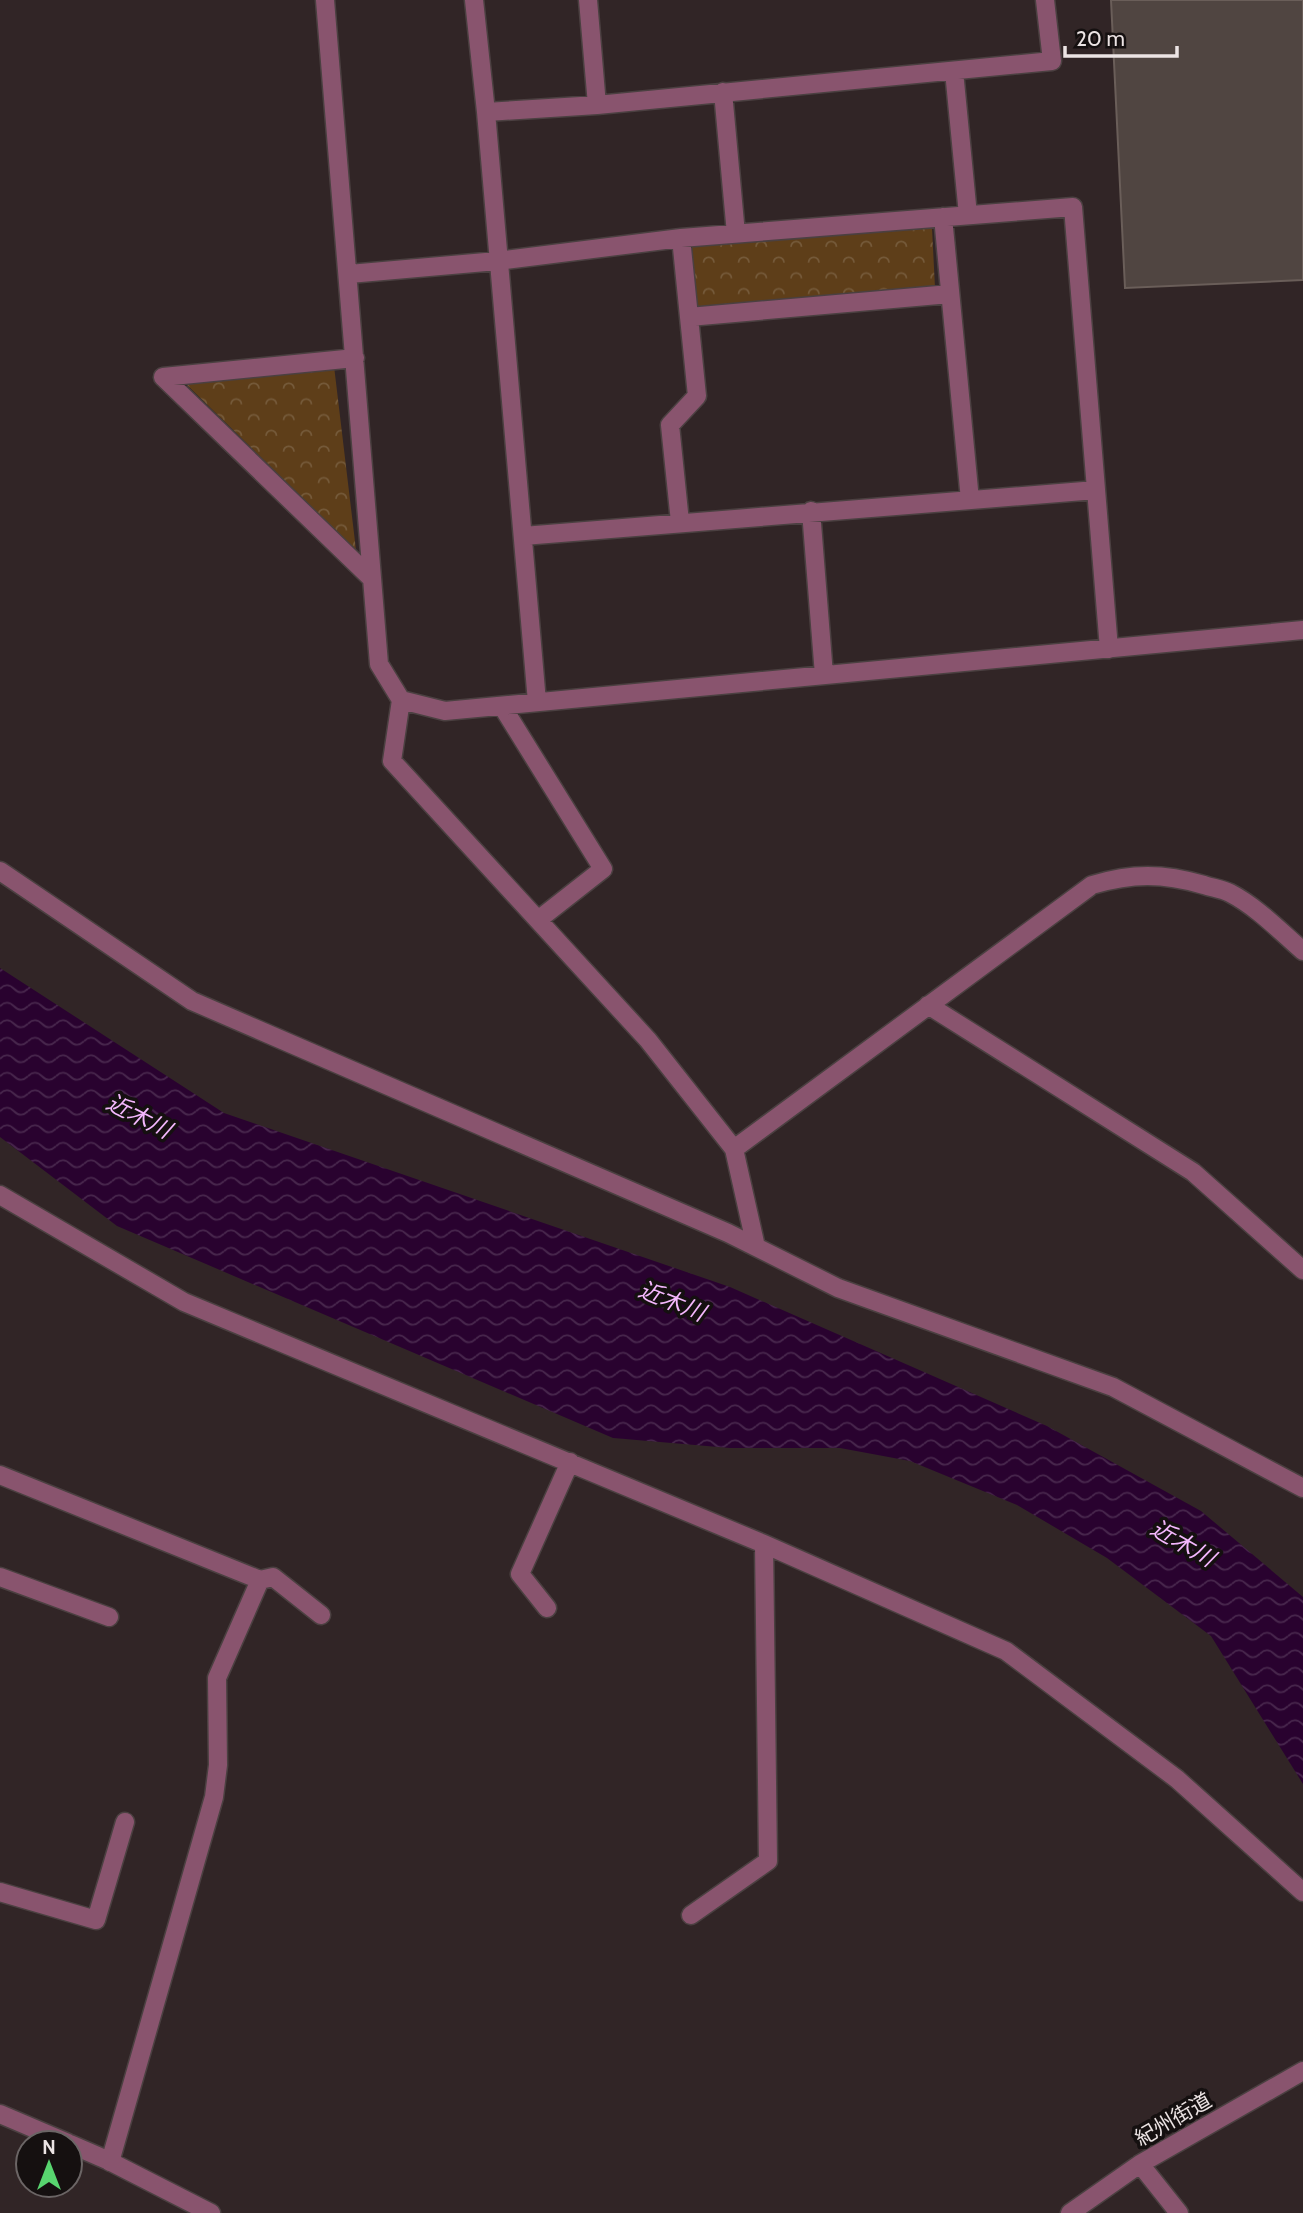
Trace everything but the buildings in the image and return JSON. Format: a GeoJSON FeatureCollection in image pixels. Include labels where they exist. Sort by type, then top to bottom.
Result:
{"type":"FeatureCollection","features":[{"type":"Feature","properties":{"kind":"street"},"geometry":{"type":"LineString","coordinates":[[325,0],[379,664],[401,700],[393,761],[648,1040],[734,1149],[756,1247]]}},
{"type":"Feature","properties":{"kind":"street"},"geometry":{"type":"LineString","coordinates":[[474,0],[537,702]]}},
{"type":"Feature","properties":{"kind":"street"},"geometry":{"type":"LineString","coordinates":[[588,0],[597,105]]}},
{"type":"Feature","properties":{"kind":"street"},"geometry":{"type":"LineString","coordinates":[[486,112],[597,105],[1052,61],[1045,0]]}},
{"type":"Feature","properties":{"kind":"street"},"geometry":{"type":"LineString","coordinates":[[954,71],[968,215]]}},
{"type":"Feature","properties":{"kind":"street"},"geometry":{"type":"LineString","coordinates":[[723,92],[736,234]]}},
{"type":"Feature","properties":{"kind":"street"},"geometry":{"type":"LineString","coordinates":[[349,274],[497,261],[681,238],[1073,206],[1109,649]]}},
{"type":"Feature","properties":{"kind":"street"},"geometry":{"type":"LineString","coordinates":[[943,217],[970,500]]}},
{"type":"Feature","properties":{"kind":"street"},"geometry":{"type":"LineString","coordinates":[[680,522],[670,425],[697,396],[681,238]]}},
{"type":"Feature","properties":{"kind":"street"},"geometry":{"type":"LineString","coordinates":[[689,317],[950,294]]}},
{"type":"Feature","properties":{"kind":"street"},"geometry":{"type":"LineString","coordinates":[[355,358],[163,377],[370,577]]}},
{"type":"Feature","properties":{"kind":"street"},"geometry":{"type":"LineString","coordinates":[[523,536],[1096,490]]}},
{"type":"Feature","properties":{"kind":"street"},"geometry":{"type":"LineString","coordinates":[[811,512],[824,676]]}},
{"type":"Feature","properties":{"kind":"street"},"geometry":{"type":"LineString","coordinates":[[401,700],[445,711],[1303,630]]}},
{"type":"Feature","properties":{"kind":"street"},"geometry":{"type":"LineString","coordinates":[[502,706],[603,869],[538,920]]}},
{"type":"Feature","properties":{"kind":"street"},"geometry":{"type":"LineString","coordinates":[[0,872],[192,1001],[756,1247],[838,1288],[1113,1387],[1303,1488]]}},
{"type":"Feature","properties":{"kind":"street"},"geometry":{"type":"LineString","coordinates":[[734,1149],[1091,885],[1116,878],[1148,874],[1187,880],[1229,892],[1256,910],[1303,951]]}},
{"type":"Feature","properties":{"kind":"street"},"geometry":{"type":"LineString","coordinates":[[928,1005],[1193,1172],[1303,1270]]}},
{"type":"Feature","properties":{"kind":"street"},"geometry":{"type":"LineString","coordinates":[[0,1195],[184,1302],[764,1544],[1006,1651],[1177,1779],[1303,1892]]}},
{"type":"Feature","properties":{"kind":"street"},"geometry":{"type":"LineString","coordinates":[[547,1608],[520,1574],[570,1462]]}},
{"type":"Feature","properties":{"kind":"street"},"geometry":{"type":"LineString","coordinates":[[0,1475],[260,1580],[273,1577],[321,1615]]}},
{"type":"Feature","properties":{"kind":"street"},"geometry":{"type":"LineString","coordinates":[[691,1915],[768,1861],[764,1544]]}},
{"type":"Feature","properties":{"kind":"street"},"geometry":{"type":"LineString","coordinates":[[0,1577],[109,1617]]}},
{"type":"Feature","properties":{"kind":"street"},"geometry":{"type":"LineString","coordinates":[[110,2162],[214,1797],[218,1765],[217,1678],[260,1580]]}},
{"type":"Feature","properties":{"kind":"street"},"geometry":{"type":"LineString","coordinates":[[0,1892],[96,1920],[125,1822]]}},
{"type":"Feature","properties":{"kind":"street","name":"紀州街道"},"geometry":{"type":"LineString","coordinates":[[1070,2213],[1140,2164],[1303,2071]]}},
{"type":"Feature","properties":{"kind":"street"},"geometry":{"type":"LineString","coordinates":[[0,2114],[36,2129]]}},
{"type":"Feature","properties":{"kind":"street"},"geometry":{"type":"LineString","coordinates":[[84,2150],[211,2213]]}},
{"type":"Feature","properties":{"kind":"street"},"geometry":{"type":"LineString","coordinates":[[1140,2164],[1179,2213]]}},
{"type":"Feature","properties":{"kind":"green space"},"geometry":{"type":"Polygon","coordinates":[[[932,228],[935,288],[697,308],[692,247],[932,228]]]}},
{"type":"Feature","properties":{"kind":"green space"},"geometry":{"type":"Polygon","coordinates":[[[334,366],[356,550],[186,384],[334,366]]]}},
{"type":"Feature","properties":{"kind":"water","name":"近木川"},"geometry":{"type":"Polygon","coordinates":[[[0,968],[224,1113],[730,1287],[1047,1426],[1201,1511],[1303,1597],[1303,1784],[1211,1636],[1107,1558],[1017,1505],[910,1461],[840,1448],[730,1448],[613,1438],[117,1226],[0,1137],[0,968]]]}}]}
